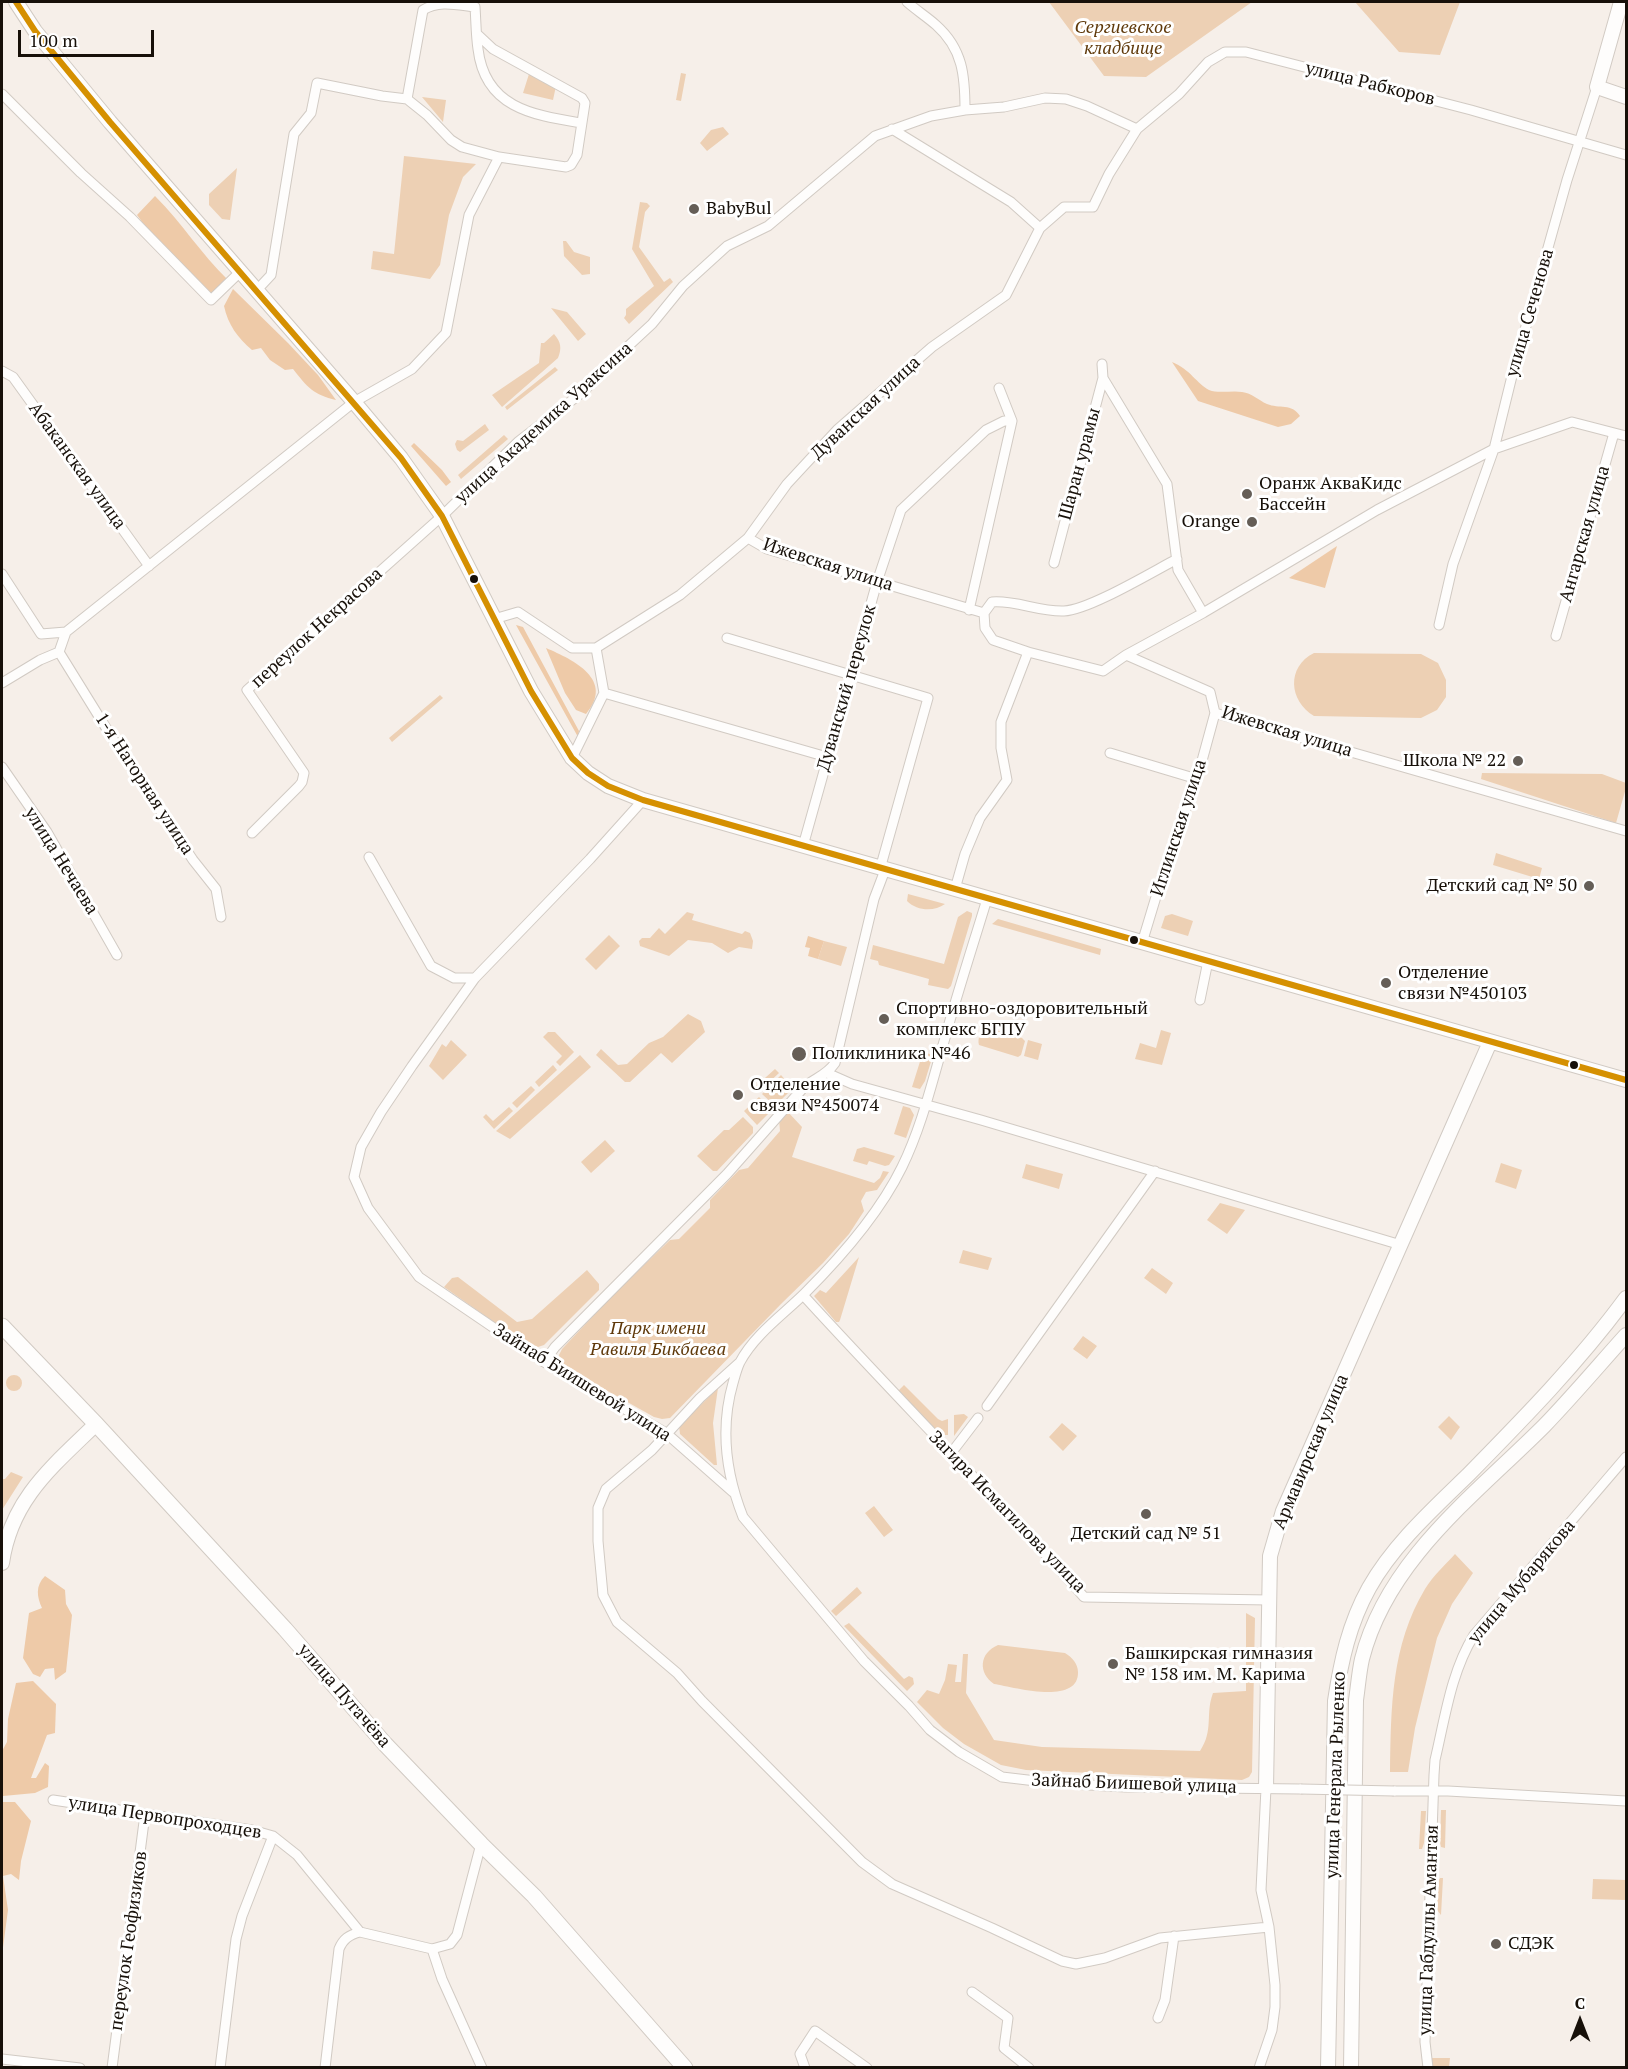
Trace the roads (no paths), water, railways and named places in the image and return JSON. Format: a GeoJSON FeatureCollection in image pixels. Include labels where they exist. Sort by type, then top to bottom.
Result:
{"type":"FeatureCollection","features":[{"type":"Feature","properties":{"kind":"main road"},"geometry":{"type":"LineString","coordinates":[[16,2],[35,31],[103,114],[401,458],[442,516],[531,691],[572,758],[588,773],[608,786],[643,800],[1626,1080]]}},
{"type":"Feature","properties":{"kind":"main road","name":"улица Сеченова"},"geometry":{"type":"LineString","coordinates":[[1598,87],[1621,2]]}},
{"type":"Feature","properties":{"kind":"main road"},"geometry":{"type":"LineString","coordinates":[[1598,87],[1626,97]]}},
{"type":"Feature","properties":{"kind":"main road","name":"Армавирская улица"},"geometry":{"type":"LineString","coordinates":[[1266,1788],[1270,1556],[1283,1511],[1490,1042]]}},
{"type":"Feature","properties":{"kind":"main road","name":"улица Генерала Рыленко"},"geometry":{"type":"LineString","coordinates":[[1328,2067],[1335,1701],[1341,1659],[1353,1622],[1370,1587],[1394,1552],[1532,1410],[1607,1324],[1626,1298]]}},
{"type":"Feature","properties":{"kind":"main road","name":"улица Пугачёва"},"geometry":{"type":"LineString","coordinates":[[2,1326],[96,1424],[285,1629],[385,1744],[534,1896],[685,2067]]}},
{"type":"Feature","properties":{"kind":"main road","name":"улица Генерала Рыленко"},"geometry":{"type":"LineString","coordinates":[[1351,2067],[1356,1700],[1362,1659],[1375,1622],[1406,1567],[1445,1522],[1545,1425],[1626,1335]]}},
{"type":"Feature","properties":{"kind":"main road"},"geometry":{"type":"LineString","coordinates":[[2,1563],[9,1532],[30,1491],[47,1471],[96,1424]]}},
{"type":"Feature","properties":{"kind":"street"},"geometry":{"type":"LineString","coordinates":[[907,2],[936,25],[949,39],[957,53],[963,68],[965,110]]}},
{"type":"Feature","properties":{"kind":"street"},"geometry":{"type":"LineString","coordinates":[[407,99],[423,10],[441,3],[476,4],[478,51],[486,78],[500,96],[520,110],[581,123]]}},
{"type":"Feature","properties":{"kind":"street"},"geometry":{"type":"LineString","coordinates":[[256,291],[271,275],[294,134],[311,113],[317,83],[407,99],[427,115],[442,132],[462,147],[499,157],[566,167],[571,165],[577,155],[585,103],[582,98],[493,49],[477,34]]}},
{"type":"Feature","properties":{"kind":"street","name":"улица Рабкоров"},"geometry":{"type":"LineString","coordinates":[[1137,129],[1179,93],[1208,62],[1225,52],[1246,52],[1460,107],[1626,155]]}},
{"type":"Feature","properties":{"kind":"street","name":"улица Сеченова"},"geometry":{"type":"LineString","coordinates":[[1439,625],[1454,564],[1494,449],[1515,365],[1579,141],[1598,87]]}},
{"type":"Feature","properties":{"kind":"street"},"geometry":{"type":"LineString","coordinates":[[2,94],[81,174],[130,217],[211,300],[240,272]]}},
{"type":"Feature","properties":{"kind":"street","name":"улица Академика Ураксина"},"geometry":{"type":"LineString","coordinates":[[442,516],[519,441],[585,391],[610,363],[652,324],[683,286],[727,246],[768,226],[875,136],[931,116],[1004,107],[1045,98],[1066,99],[1087,106],[1137,129]]}},
{"type":"Feature","properties":{"kind":"street"},"geometry":{"type":"LineString","coordinates":[[892,129],[1011,202],[1040,228]]}},
{"type":"Feature","properties":{"kind":"street","name":"Дуванская улица"},"geometry":{"type":"LineString","coordinates":[[596,648],[680,595],[748,538],[787,484],[837,430],[932,347],[1006,295],[1040,228],[1064,207],[1093,207],[1109,174],[1137,129]]}},
{"type":"Feature","properties":{"kind":"street"},"geometry":{"type":"LineString","coordinates":[[2,683],[40,660],[59,652],[66,632],[354,402],[412,369],[446,333],[469,214],[499,157]]}},
{"type":"Feature","properties":{"kind":"street","name":"Шаран урамы"},"geometry":{"type":"LineString","coordinates":[[1054,563],[1103,378],[1102,364]]}},
{"type":"Feature","properties":{"kind":"street","name":"Абаканская улица"},"geometry":{"type":"LineString","coordinates":[[2,371],[13,377],[149,566]]}},
{"type":"Feature","properties":{"kind":"street"},"geometry":{"type":"LineString","coordinates":[[1103,378],[1167,484],[1178,570],[1203,613]]}},
{"type":"Feature","properties":{"kind":"street"},"geometry":{"type":"LineString","coordinates":[[969,610],[1012,421],[999,387]]}},
{"type":"Feature","properties":{"kind":"street","name":"Дуванский переулок"},"geometry":{"type":"LineString","coordinates":[[803,846],[877,582],[902,510],[986,430],[1004,421],[1012,421]]}},
{"type":"Feature","properties":{"kind":"street"},"geometry":{"type":"LineString","coordinates":[[1177,559],[1091,603],[1066,611],[1034,608],[1005,601],[992,602],[984,613],[985,628],[993,640],[1028,652],[1103,671],[1126,655],[1203,613],[1377,510],[1494,449],[1572,422],[1626,436]]}},
{"type":"Feature","properties":{"kind":"street","name":"Ангарская улица"},"geometry":{"type":"LineString","coordinates":[[1556,636],[1614,433]]}},
{"type":"Feature","properties":{"kind":"street","name":"переулок Некрасова"},"geometry":{"type":"LineString","coordinates":[[252,833],[299,786],[304,773],[247,690],[442,516]]}},
{"type":"Feature","properties":{"kind":"street","name":"Ижевская улица"},"geometry":{"type":"LineString","coordinates":[[748,538],[768,549],[984,613]]}},
{"type":"Feature","properties":{"kind":"street"},"geometry":{"type":"LineString","coordinates":[[2,574],[41,634],[66,632]]}},
{"type":"Feature","properties":{"kind":"street"},"geometry":{"type":"LineString","coordinates":[[494,619],[518,612],[572,648],[596,648],[603,693],[572,758]]}},
{"type":"Feature","properties":{"kind":"street"},"geometry":{"type":"LineString","coordinates":[[727,638],[928,698],[874,899],[835,1063],[828,1074]]}},
{"type":"Feature","properties":{"kind":"street","name":"1-я Нагорная улица"},"geometry":{"type":"LineString","coordinates":[[59,652],[116,744],[193,860],[216,889],[220,917]]}},
{"type":"Feature","properties":{"kind":"street"},"geometry":{"type":"LineString","coordinates":[[956,889],[964,854],[980,818],[1007,780],[1001,748],[1001,722],[1028,652]]}},
{"type":"Feature","properties":{"kind":"street","name":"Ижевская улица"},"geometry":{"type":"LineString","coordinates":[[1126,655],[1210,692],[1215,713],[1626,831]]}},
{"type":"Feature","properties":{"kind":"street"},"geometry":{"type":"LineString","coordinates":[[603,693],[827,757]]}},
{"type":"Feature","properties":{"kind":"street","name":"Иглинская улица"},"geometry":{"type":"LineString","coordinates":[[1142,943],[1165,867],[1197,779],[1215,713]]}},
{"type":"Feature","properties":{"kind":"street"},"geometry":{"type":"LineString","coordinates":[[1110,753],[1197,779]]}},
{"type":"Feature","properties":{"kind":"street","name":"улица Нечаева"},"geometry":{"type":"LineString","coordinates":[[2,767],[47,832],[117,955]]}},
{"type":"Feature","properties":{"kind":"street","name":"Зайнаб Биишевой улица"},"geometry":{"type":"LineString","coordinates":[[643,800],[590,859],[475,978],[381,1112],[361,1147],[354,1177],[368,1208],[419,1277],[544,1362],[666,1433],[734,1493]]}},
{"type":"Feature","properties":{"kind":"street"},"geometry":{"type":"LineString","coordinates":[[369,857],[431,966],[454,978],[475,978]]}},
{"type":"Feature","properties":{"kind":"street","name":"Зайнаб Биишевой улица"},"geometry":{"type":"LineString","coordinates":[[987,898],[955,1001],[927,1104],[916,1138],[901,1170],[874,1212],[827,1270],[759,1336],[740,1362],[727,1411],[726,1450],[734,1493],[743,1516],[864,1661],[930,1730],[959,1752],[1002,1777],[1074,1785],[1434,1791],[1626,1801]]}},
{"type":"Feature","properties":{"kind":"street"},"geometry":{"type":"LineString","coordinates":[[1200,1000],[1208,961]]}},
{"type":"Feature","properties":{"kind":"street"},"geometry":{"type":"LineString","coordinates":[[544,1362],[555,1347],[727,1174],[804,1087],[815,1078],[828,1074],[852,1084],[927,1104],[1401,1245]]}},
{"type":"Feature","properties":{"kind":"street"},"geometry":{"type":"LineString","coordinates":[[987,1406],[1155,1171]]}},
{"type":"Feature","properties":{"kind":"street","name":"Загира Исмагилова улица"},"geometry":{"type":"LineString","coordinates":[[803,1295],[913,1414],[952,1452],[1084,1597],[1269,1600]]}},
{"type":"Feature","properties":{"kind":"street"},"geometry":{"type":"LineString","coordinates":[[740,1362],[713,1385],[652,1450],[606,1489],[598,1508],[598,1541],[603,1595],[617,1622],[677,1673],[861,1862],[892,1884],[1062,1961],[1076,1964],[1089,1963],[1160,1938],[1269,1927]]}},
{"type":"Feature","properties":{"kind":"street"},"geometry":{"type":"LineString","coordinates":[[952,1452],[978,1418]]}},
{"type":"Feature","properties":{"kind":"street","name":"улица Мубарякова"},"geometry":{"type":"LineString","coordinates":[[1434,1791],[1435,1760],[1456,1669],[1465,1650],[1474,1635],[1626,1457]]}},
{"type":"Feature","properties":{"kind":"street","name":"Армавирская улица"},"geometry":{"type":"LineString","coordinates":[[1259,2067],[1272,2030],[1275,2007],[1269,1927],[1261,1890],[1266,1788]]}},
{"type":"Feature","properties":{"kind":"street","name":"улица Габдуллы Амантая"},"geometry":{"type":"LineString","coordinates":[[1428,2067],[1425,2042],[1434,1791]]}},
{"type":"Feature","properties":{"kind":"street","name":"улица Первопроходцев"},"geometry":{"type":"LineString","coordinates":[[53,1800],[252,1830],[273,1836],[297,1855],[360,1932]]}},
{"type":"Feature","properties":{"kind":"street","name":"переулок Геофизиков"},"geometry":{"type":"LineString","coordinates":[[112,2067],[146,1814]]}},
{"type":"Feature","properties":{"kind":"street"},"geometry":{"type":"LineString","coordinates":[[220,2067],[236,1939],[242,1916],[273,1836]]}},
{"type":"Feature","properties":{"kind":"street"},"geometry":{"type":"LineString","coordinates":[[325,2067],[339,1949],[342,1941],[351,1934],[360,1932],[432,1949],[450,1944],[457,1935],[481,1844]]}},
{"type":"Feature","properties":{"kind":"street"},"geometry":{"type":"LineString","coordinates":[[1158,2018],[1166,2000],[1174,1936]]}},
{"type":"Feature","properties":{"kind":"street"},"geometry":{"type":"LineString","coordinates":[[432,1949],[442,1978],[482,2067]]}},
{"type":"Feature","properties":{"kind":"street"},"geometry":{"type":"LineString","coordinates":[[972,1992],[1008,2018],[1004,2048],[1029,2067]]}},
{"type":"Feature","properties":{"kind":"street"},"geometry":{"type":"LineString","coordinates":[[805,2067],[800,2054],[815,2031],[867,2067]]}},
{"type":"Feature","properties":{"kind":"street"},"geometry":{"type":"LineString","coordinates":[[2,2059],[80,2067]]}},
{"type":"Feature","properties":{"kind":"place","name":"BabyBul"},"geometry":{"type":"Point","coordinates":[694,209]}},
{"type":"Feature","properties":{"kind":"place","name":"Оранж АкваКидс Бассейн"},"geometry":{"type":"Point","coordinates":[1247,494]}},
{"type":"Feature","properties":{"kind":"place","name":"Orange"},"geometry":{"type":"Point","coordinates":[1252,522]}},
{"type":"Feature","properties":{"kind":"place","name":"Школа № 22"},"geometry":{"type":"Point","coordinates":[1518,761]}},
{"type":"Feature","properties":{"kind":"place","name":"Детский сад № 50"},"geometry":{"type":"Point","coordinates":[1589,886]}},
{"type":"Feature","properties":{"kind":"place","name":"Отделение связи №450103"},"geometry":{"type":"Point","coordinates":[1386,983]}},
{"type":"Feature","properties":{"kind":"place","name":"Спортивно-оздоровительный комплекс БГПУ"},"geometry":{"type":"Point","coordinates":[884,1019]}},
{"type":"Feature","properties":{"kind":"place","name":"Поликлиника №46"},"geometry":{"type":"Point","coordinates":[799,1054]}},
{"type":"Feature","properties":{"kind":"place","name":"Отделение связи №450074"},"geometry":{"type":"Point","coordinates":[738,1095]}},
{"type":"Feature","properties":{"kind":"place","name":"Детский сад № 51"},"geometry":{"type":"Point","coordinates":[1146,1514]}},
{"type":"Feature","properties":{"kind":"place","name":"Башкирская гимназия № 158 им. М. Карима"},"geometry":{"type":"Point","coordinates":[1113,1664]}},
{"type":"Feature","properties":{"kind":"place","name":"СДЭК"},"geometry":{"type":"Point","coordinates":[1496,1944]}},
{"type":"Feature","properties":{"kind":"park label","name":"Сергиевское кладбище"},"geometry":{"type":"Point","coordinates":[1123,38]}},
{"type":"Feature","properties":{"kind":"park label","name":"Парк имени Равиля Бикбаева"},"geometry":{"type":"Point","coordinates":[658,1339]}}]}
